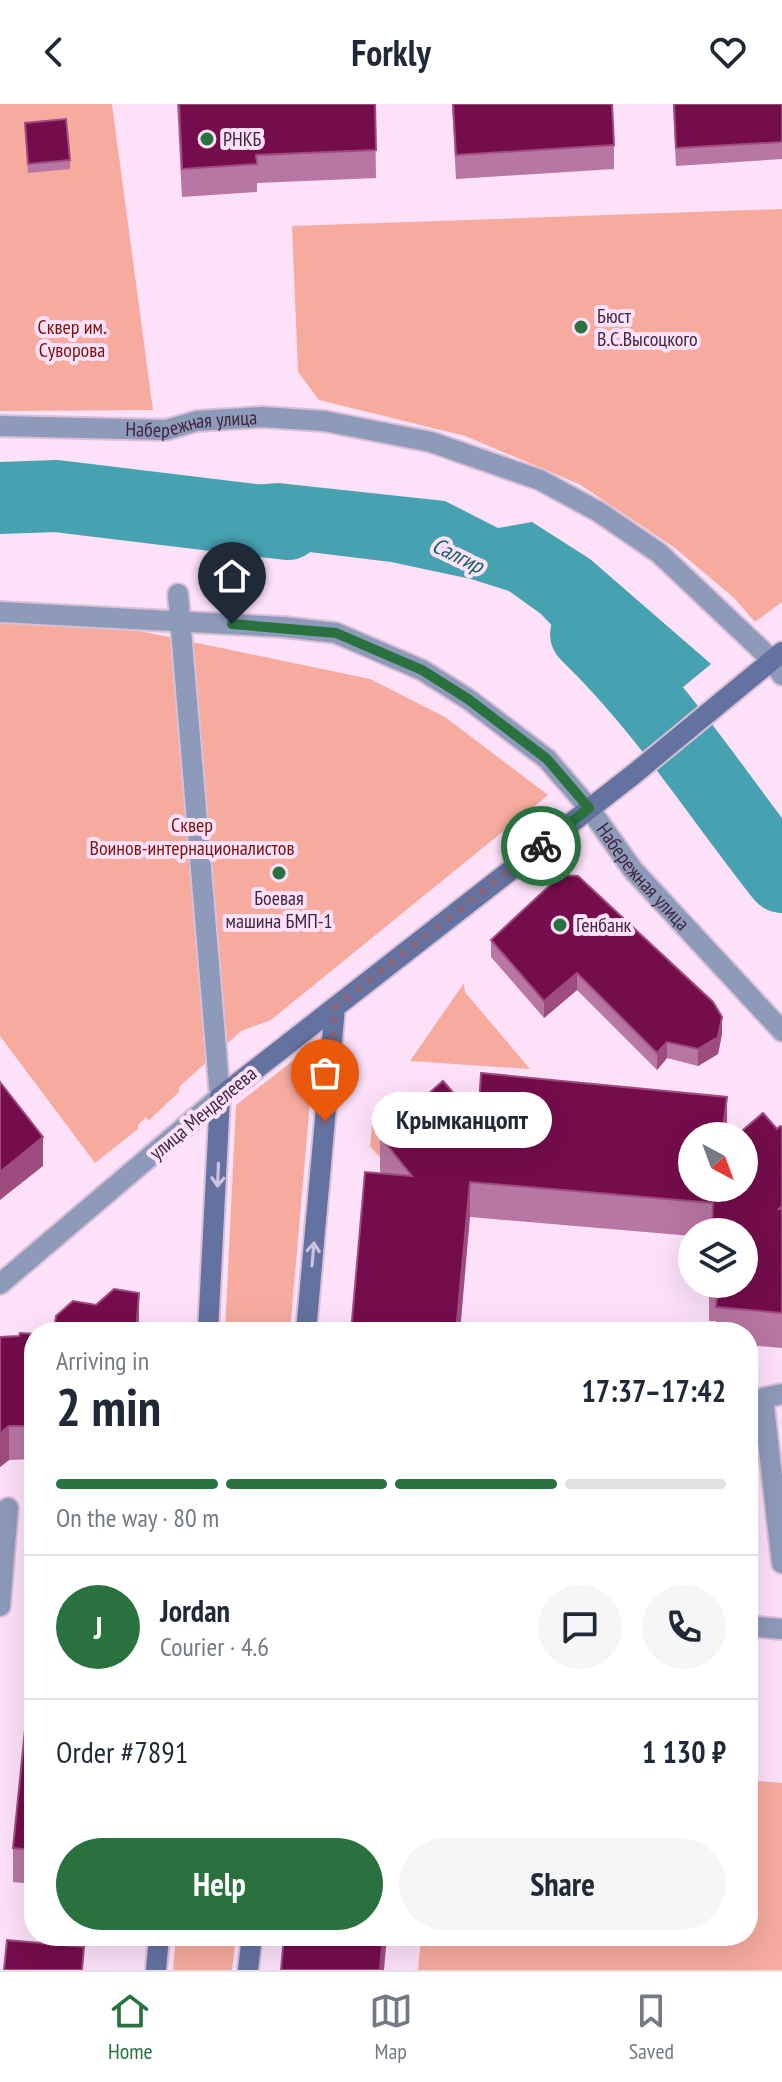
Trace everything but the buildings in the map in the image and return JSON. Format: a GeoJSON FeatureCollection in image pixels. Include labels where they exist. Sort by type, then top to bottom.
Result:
{"type":"FeatureCollection","features":[{"type":"Feature","properties":{"kind":"street","name":"Набережная улица"},"geometry":{"type":"LineString","coordinates":[[0,426],[166,430],[197,421],[262,417],[324,421],[431,442],[540,480],[599,512],[659,553],[779,663]]}},
{"type":"Feature","properties":{"kind":"street"},"geometry":{"type":"LineString","coordinates":[[178,594],[220,1097],[209,1322]]}},
{"type":"Feature","properties":{"kind":"street","name":"Набережная улица"},"geometry":{"type":"LineString","coordinates":[[0,612],[336,633],[377,649],[468,699],[547,759],[589,808],[633,870],[782,1031]]}},
{"type":"Feature","properties":{"kind":"street","name":"улица Менделеева"},"geometry":{"type":"LineString","coordinates":[[0,1284],[220,1097],[634,774],[749,679],[779,663]]}},
{"type":"Feature","properties":{"kind":"street"},"geometry":{"type":"LineString","coordinates":[[307,1322],[335,1007]]}},
{"type":"Feature","properties":{"kind":"street"},"geometry":{"type":"LineString","coordinates":[[782,1394],[763,1398],[782,1563]]}},
{"type":"Feature","properties":{"kind":"street"},"geometry":{"type":"LineString","coordinates":[[0,1514],[8,1508],[0,1606]]}},
{"type":"Feature","properties":{"kind":"street"},"geometry":{"type":"LineString","coordinates":[[758,1627],[782,1629]]}},
{"type":"Feature","properties":{"kind":"street"},"geometry":{"type":"LineString","coordinates":[[156,1970],[158,1946]]}},
{"type":"Feature","properties":{"kind":"street"},"geometry":{"type":"LineString","coordinates":[[248,1970],[251,1946]]}},
{"type":"Feature","properties":{"kind":"green space","name":"Сквер им. Суворова"},"geometry":{"type":"Polygon","coordinates":[[[0,104],[112,104],[153,410],[0,411],[0,104]]]}},
{"type":"Feature","properties":{"kind":"green space"},"geometry":{"type":"Polygon","coordinates":[[[782,209],[782,602],[755,622],[734,598],[675,548],[579,484],[465,436],[319,400],[298,372],[292,226],[782,209]]]}},
{"type":"Feature","properties":{"kind":"green space","name":"Сквер Воинов-интернационалистов"},"geometry":{"type":"Polygon","coordinates":[[[0,623],[135,630],[370,679],[445,717],[548,795],[271,1020],[241,1031],[179,1087],[179,1092],[148,1121],[146,1117],[138,1129],[95,1163],[0,1036],[0,623]]]}},
{"type":"Feature","properties":{"kind":"green space"},"geometry":{"type":"Polygon","coordinates":[[[464,983],[465,992],[530,1069],[410,1061],[464,983]]]}},
{"type":"Feature","properties":{"kind":"green space"},"geometry":{"type":"Polygon","coordinates":[[[315,1044],[291,1322],[225,1322],[236,1105],[315,1044]]]}},
{"type":"Feature","properties":{"kind":"green space"},"geometry":{"type":"Polygon","coordinates":[[[408,1096],[432,1100],[383,1161],[370,1146],[372,1126],[408,1096]]]}},
{"type":"Feature","properties":{"kind":"green space"},"geometry":{"type":"Polygon","coordinates":[[[758,1781],[782,1783],[782,1970],[418,1970],[420,1946],[758,1946],[758,1781]]]}},
{"type":"Feature","properties":{"kind":"green space"},"geometry":{"type":"Polygon","coordinates":[[[175,1946],[235,1946],[232,1970],[173,1970],[175,1946]]]}},
{"type":"Feature","properties":{"kind":"water"},"geometry":{"type":"Polygon","coordinates":[[[0,481],[79,482],[150,489],[152,533],[33,526],[0,528],[0,481]]]}},
{"type":"Feature","properties":{"kind":"water"},"geometry":{"type":"Polygon","coordinates":[[[278,483],[445,501],[498,528],[532,522],[590,559],[711,664],[659,707],[628,705],[541,614],[509,591],[471,579],[391,562],[188,537],[190,490],[278,483]]]}},
{"type":"Feature","properties":{"kind":"water"},"geometry":{"type":"Polygon","coordinates":[[[736,763],[744,796],[782,850],[782,906],[693,798],[736,763]]]}},
{"type":"Feature","properties":{"kind":"waterway","name":"Салгир"},"geometry":{"type":"LineString","coordinates":[[0,498],[56,496],[288,524]]}},
{"type":"Feature","properties":{"kind":"waterway","name":"Салгир"},"geometry":{"type":"LineString","coordinates":[[586,634],[640,691],[782,877]]}},
{"type":"Feature","properties":{"kind":"way so far"},"geometry":{"type":"LineString","coordinates":[[325,1121],[335,1007],[541,846]]}},
{"type":"Feature","properties":{"kind":"place","name":"РНКБ"},"geometry":{"type":"Point","coordinates":[207,139]}},
{"type":"Feature","properties":{"kind":"place","name":"Бюст В.С.Высоцкого"},"geometry":{"type":"Point","coordinates":[581,327]}},
{"type":"Feature","properties":{"kind":"place","name":"Боевая машина БМП-1"},"geometry":{"type":"Point","coordinates":[279,873]}},
{"type":"Feature","properties":{"kind":"place","name":"Генбанк"},"geometry":{"type":"Point","coordinates":[560,925]}},
{"type":"Feature","properties":{"kind":"place","name":"Крымканцопт"},"geometry":{"type":"Point","coordinates":[325,1121]}},
{"type":"Feature","properties":{"kind":"route"},"geometry":{"type":"LineString","coordinates":[[232,624],[336,633],[422,670],[468,699],[547,759],[589,808],[541,846]]}}]}
